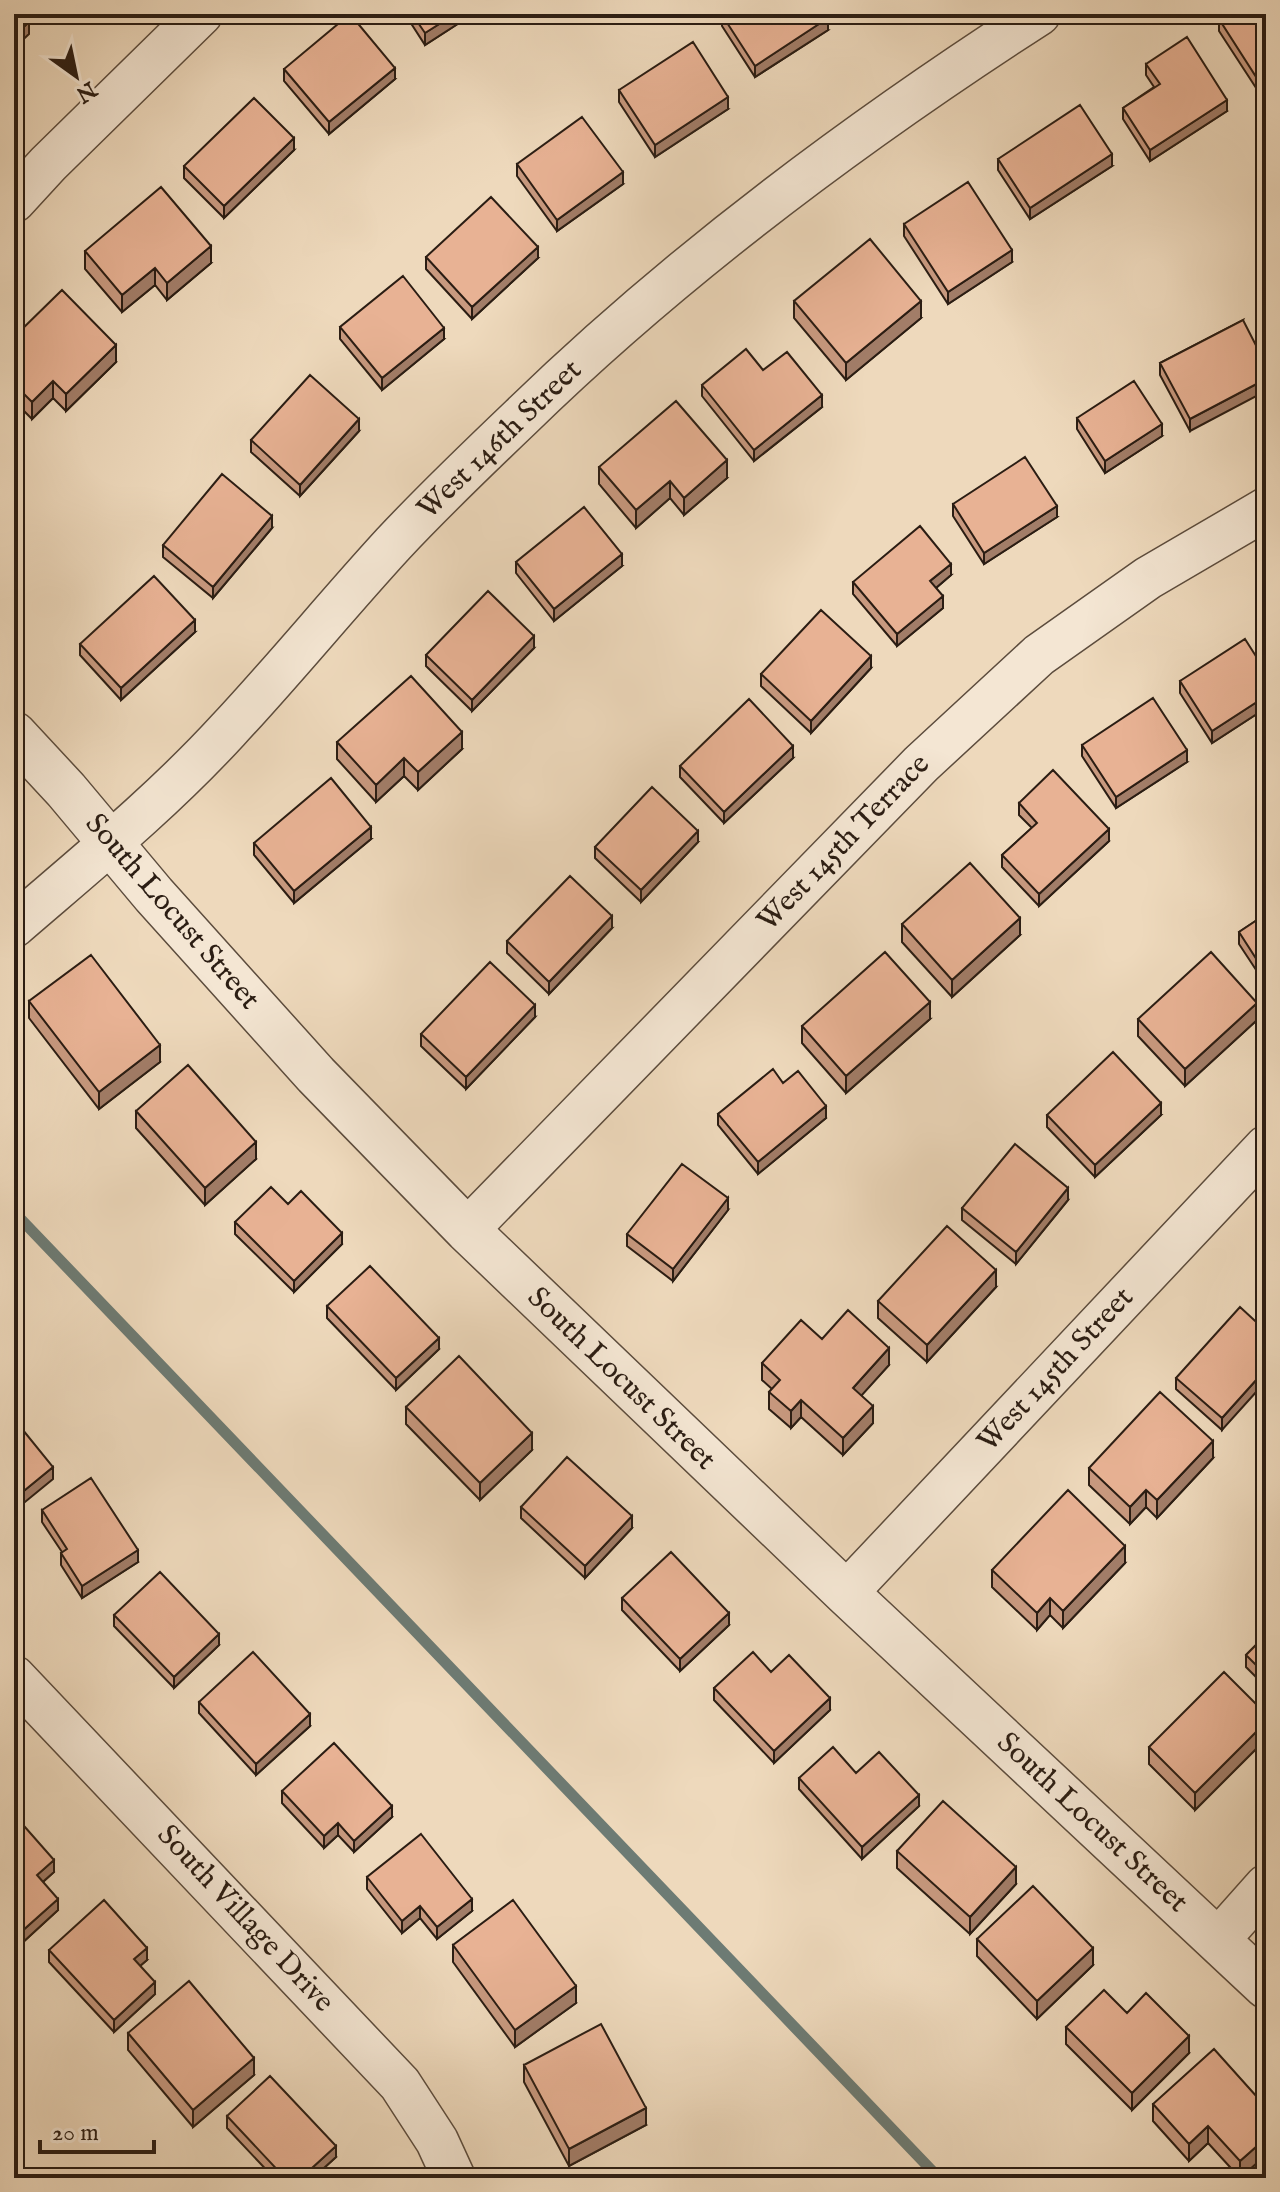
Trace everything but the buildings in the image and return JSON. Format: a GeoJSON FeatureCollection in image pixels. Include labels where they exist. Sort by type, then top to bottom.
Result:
{"type":"FeatureCollection","features":[{"type":"Feature","properties":{"kind":"street"},"geometry":{"type":"LineString","coordinates":[[14,201],[201,14]]}},
{"type":"Feature","properties":{"kind":"street","name":"West 146th Street"},"geometry":{"type":"LineString","coordinates":[[14,926],[164,795],[227,731],[396,541],[524,414],[646,304],[783,193],[955,68],[1039,14]]}},
{"type":"Feature","properties":{"kind":"street","name":"West 145th Terrace"},"geometry":{"type":"LineString","coordinates":[[467,1230],[921,764],[1039,655],[1148,578],[1266,509]]}},
{"type":"Feature","properties":{"kind":"street","name":"South Locust Street"},"geometry":{"type":"LineString","coordinates":[[14,734],[316,1075],[467,1230],[846,1593],[1266,1986]]}},
{"type":"Feature","properties":{"kind":"street","name":"West 145th Street"},"geometry":{"type":"LineString","coordinates":[[846,1593],[1266,1147]]}},
{"type":"Feature","properties":{"kind":"street","name":"South Village Drive"},"geometry":{"type":"LineString","coordinates":[[14,1677],[400,2084],[437,2141],[454,2178]]}},
{"type":"Feature","properties":{"kind":"street"},"geometry":{"type":"LineString","coordinates":[[1218,1940],[1266,1886]]}},
{"type":"Feature","properties":{"kind":"waterway"},"geometry":{"type":"LineString","coordinates":[[14,1212],[939,2178]]}}]}
